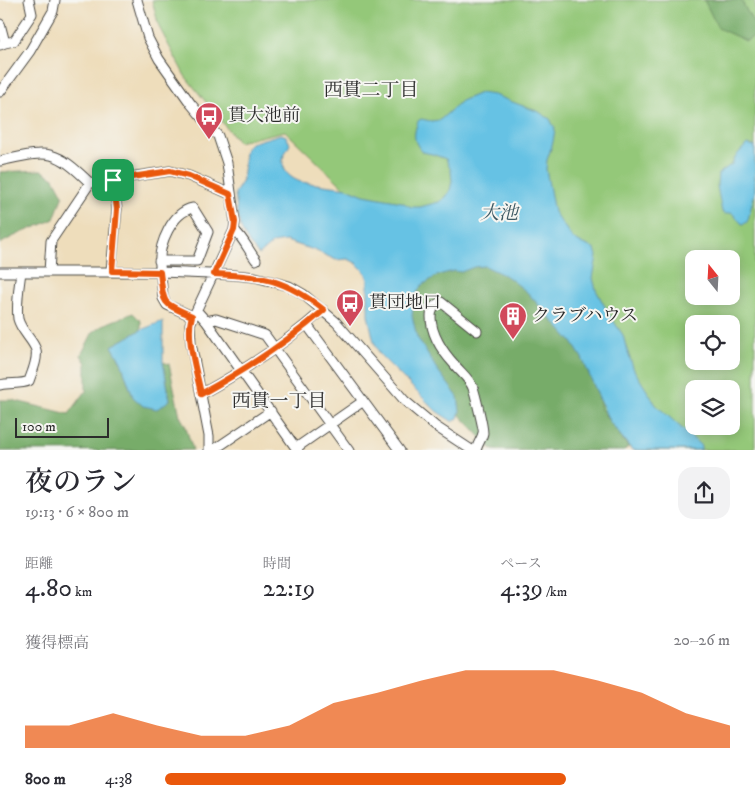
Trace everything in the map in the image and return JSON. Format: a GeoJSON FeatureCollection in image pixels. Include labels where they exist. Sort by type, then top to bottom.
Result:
{"type":"FeatureCollection","features":[{"type":"Feature","properties":{"kind":"street"},"geometry":{"type":"LineString","coordinates":[[0,24],[2,44],[14,40],[32,14],[29,0]]}},
{"type":"Feature","properties":{"kind":"street"},"geometry":{"type":"LineString","coordinates":[[0,92],[30,51],[53,11],[54,0]]}},
{"type":"Feature","properties":{"kind":"street"},"geometry":{"type":"LineString","coordinates":[[137,0],[148,38],[159,59],[186,98],[218,136],[227,162],[235,222],[234,230],[190,324],[191,343],[210,450],[271,411]]}},
{"type":"Feature","properties":{"kind":"street"},"geometry":{"type":"LineString","coordinates":[[0,161],[38,153],[52,155],[71,164],[90,183]]}},
{"type":"Feature","properties":{"kind":"street"},"geometry":{"type":"LineString","coordinates":[[49,272],[51,240],[90,183],[163,172],[178,172],[230,194]]}},
{"type":"Feature","properties":{"kind":"street"},"geometry":{"type":"LineString","coordinates":[[112,271],[117,209],[113,180]]}},
{"type":"Feature","properties":{"kind":"street"},"geometry":{"type":"LineString","coordinates":[[159,261],[197,261],[208,232],[193,208],[185,209],[173,220],[159,254],[159,261],[163,298],[167,305],[194,314],[206,321],[297,449],[362,402]]}},
{"type":"Feature","properties":{"kind":"street"},"geometry":{"type":"LineString","coordinates":[[234,230],[239,234],[246,248],[256,260]]}},
{"type":"Feature","properties":{"kind":"street"},"geometry":{"type":"LineString","coordinates":[[0,272],[160,272],[255,277],[274,281],[303,294],[324,310],[354,340],[405,401],[435,426],[474,450],[483,433],[474,390],[469,380],[454,365],[440,345],[430,314],[435,304],[440,302],[477,331]]}},
{"type":"Feature","properties":{"kind":"street"},"geometry":{"type":"LineString","coordinates":[[0,385],[28,381],[35,363],[36,350],[18,321],[21,272]]}},
{"type":"Feature","properties":{"kind":"street"},"geometry":{"type":"LineString","coordinates":[[201,394],[241,372],[307,325],[324,310]]}},
{"type":"Feature","properties":{"kind":"street"},"geometry":{"type":"LineString","coordinates":[[206,321],[216,319],[265,335],[349,450]]}},
{"type":"Feature","properties":{"kind":"street"},"geometry":{"type":"LineString","coordinates":[[307,325],[362,402],[400,450]]}},
{"type":"Feature","properties":{"kind":"green space"},"geometry":{"type":"Polygon","coordinates":[[[152,0],[755,0],[755,450],[636,450],[574,429],[409,250],[285,131],[238,142],[185,76],[159,27],[152,0]]]}},
{"type":"Feature","properties":{"kind":"green space"},"geometry":{"type":"Polygon","coordinates":[[[704,0],[741,0],[755,26],[755,36],[746,41],[718,28],[704,0]]]}},
{"type":"Feature","properties":{"kind":"green space"},"geometry":{"type":"Polygon","coordinates":[[[41,170],[54,178],[63,195],[54,219],[0,244],[0,172],[41,170]]]}},
{"type":"Feature","properties":{"kind":"green space"},"geometry":{"type":"Polygon","coordinates":[[[475,254],[527,282],[583,352],[596,385],[601,409],[628,447],[625,450],[493,450],[438,392],[415,353],[409,296],[418,279],[475,254]]]}},
{"type":"Feature","properties":{"kind":"green space"},"geometry":{"type":"Polygon","coordinates":[[[133,313],[141,321],[141,330],[112,346],[121,362],[133,397],[170,400],[163,362],[169,364],[180,416],[193,450],[0,450],[0,400],[12,400],[69,414],[86,391],[86,363],[81,355],[93,332],[105,324],[133,313]]]}},
{"type":"Feature","properties":{"kind":"water","name":"大池"},"geometry":{"type":"Polygon","coordinates":[[[480,93],[494,95],[539,112],[550,119],[555,129],[546,169],[554,212],[576,241],[595,249],[597,256],[593,278],[596,290],[623,335],[634,370],[656,405],[685,431],[685,435],[689,435],[701,446],[701,450],[632,450],[609,421],[582,358],[572,342],[527,292],[508,277],[485,266],[438,275],[421,286],[414,298],[412,316],[417,337],[436,368],[458,397],[460,411],[458,418],[453,422],[436,411],[380,355],[374,342],[368,315],[368,280],[365,272],[356,263],[348,259],[336,260],[314,250],[286,241],[273,243],[259,255],[247,240],[239,220],[235,193],[242,182],[245,151],[251,143],[281,134],[286,136],[290,144],[283,158],[284,168],[294,179],[301,182],[347,188],[364,195],[402,202],[411,207],[420,207],[439,202],[446,197],[452,181],[451,171],[446,159],[422,152],[417,144],[415,134],[418,121],[421,119],[440,120],[461,101],[480,93]]]}},
{"type":"Feature","properties":{"kind":"water"},"geometry":{"type":"Polygon","coordinates":[[[747,144],[755,146],[755,191],[748,220],[742,224],[732,213],[725,214],[722,212],[717,186],[718,174],[732,164],[735,157],[747,144]]]}},
{"type":"Feature","properties":{"kind":"water"},"geometry":{"type":"Polygon","coordinates":[[[163,321],[163,362],[170,400],[157,409],[143,406],[133,397],[121,362],[112,346],[141,330],[163,321]]]}},
{"type":"Feature","properties":{"kind":"place","name":"貫大池前"},"geometry":{"type":"Point","coordinates":[209,140]}},
{"type":"Feature","properties":{"kind":"place","name":"貫団地口"},"geometry":{"type":"Point","coordinates":[350,327]}},
{"type":"Feature","properties":{"kind":"place","name":"クラブハウス"},"geometry":{"type":"Point","coordinates":[513,340]}},
{"type":"Feature","properties":{"kind":"district","name":"西貫二丁目"},"geometry":{"type":"Point","coordinates":[371,90]}},
{"type":"Feature","properties":{"kind":"district","name":"西貫一丁目"},"geometry":{"type":"Point","coordinates":[279,401]}},
{"type":"Feature","properties":{"kind":"route"},"geometry":{"type":"LineString","coordinates":[[170,171],[189,176],[230,194],[235,222],[234,230],[214,274],[255,277],[274,281],[289,286],[303,294],[324,310],[307,325],[241,372],[201,394],[191,343],[190,324],[192,316],[167,305],[163,298],[160,272],[112,271],[117,209],[113,180],[170,171]]}}]}
